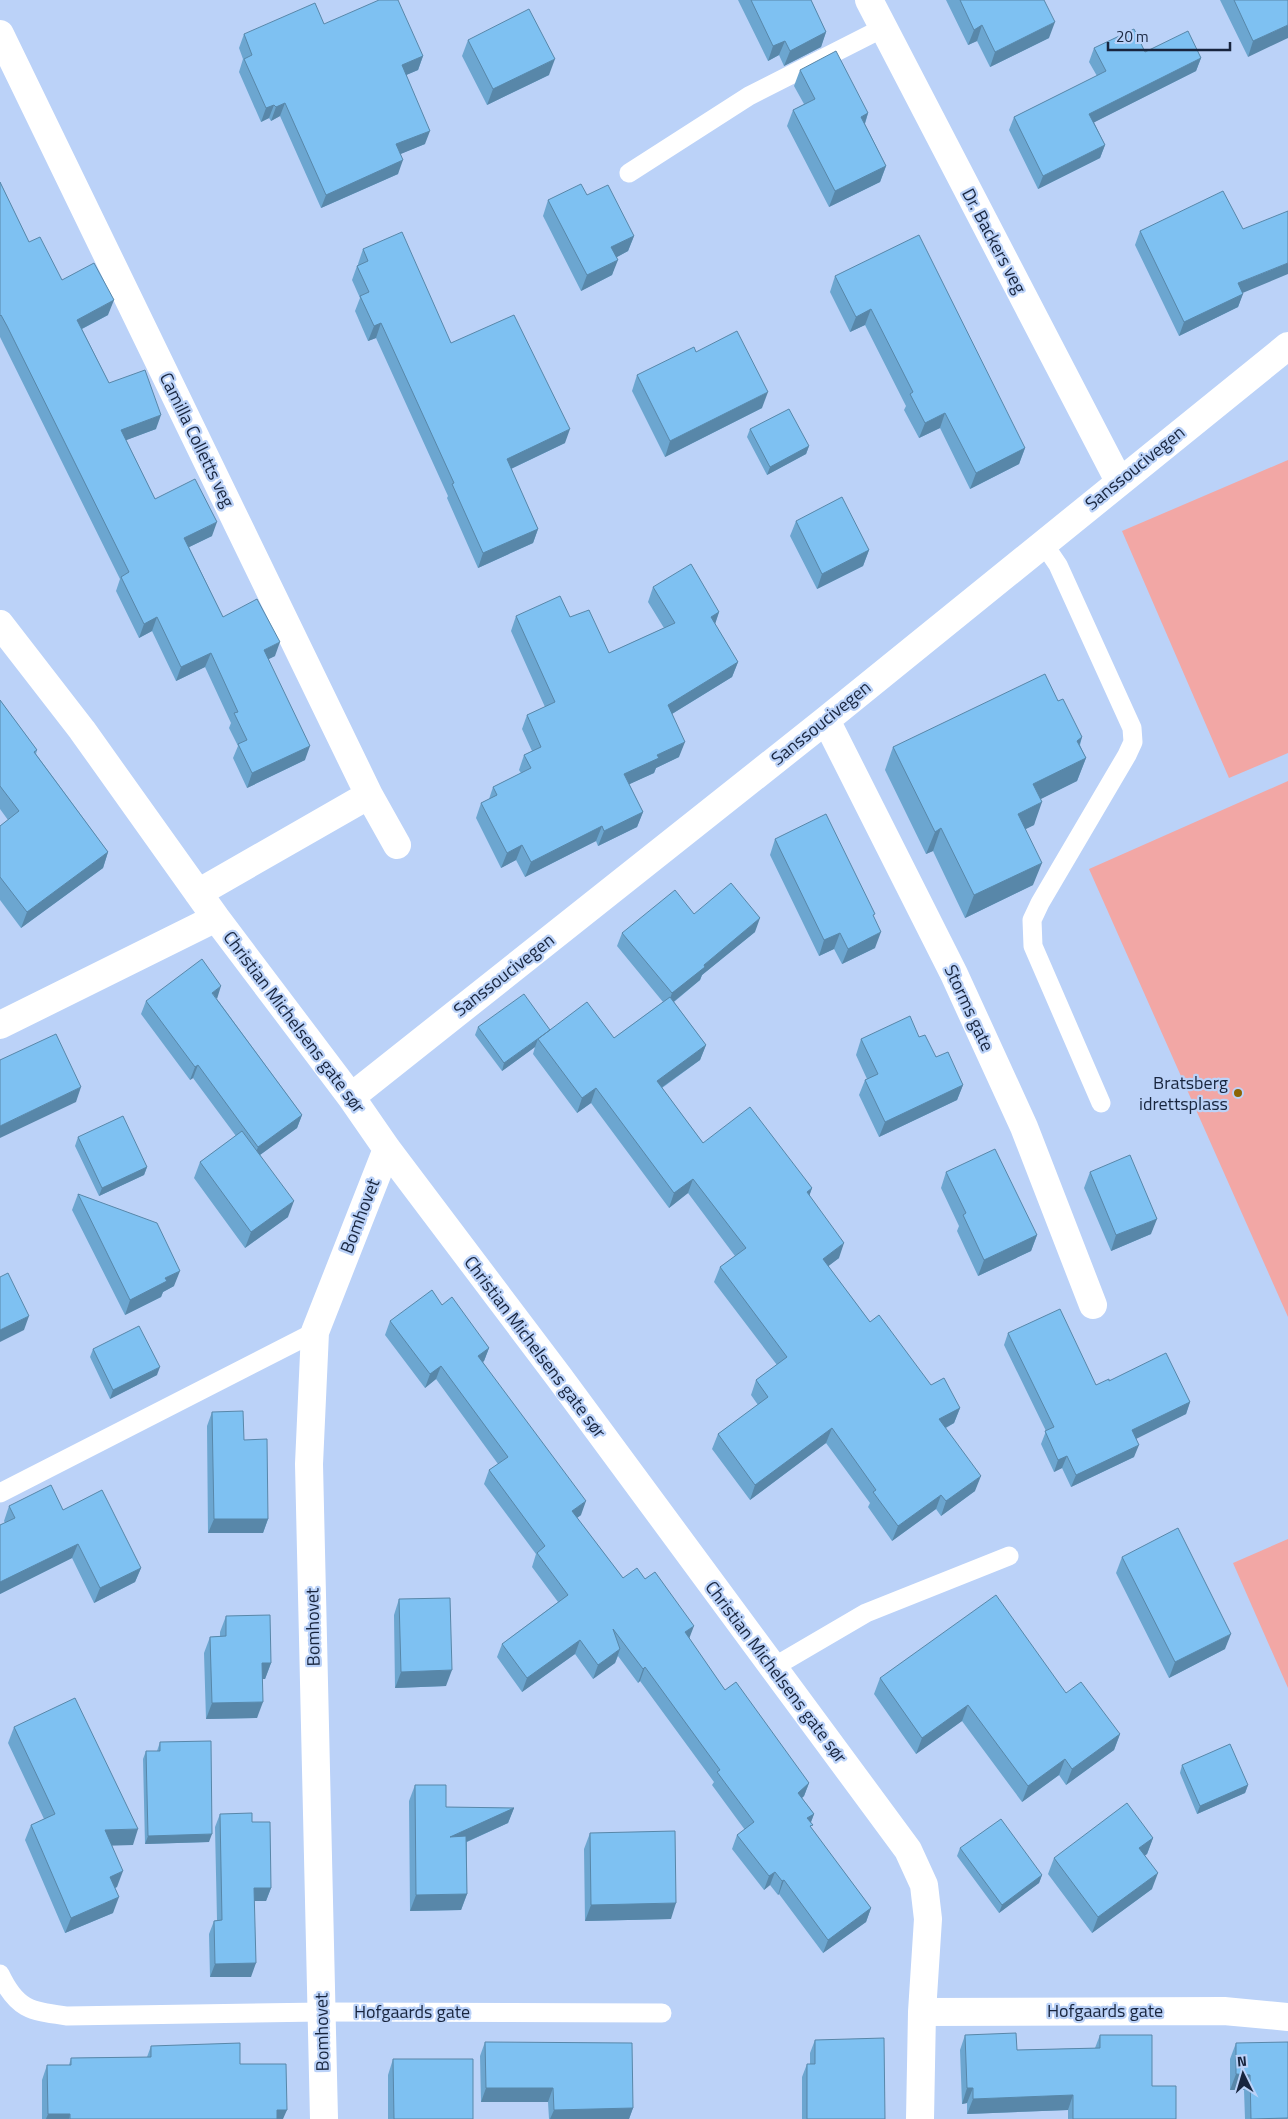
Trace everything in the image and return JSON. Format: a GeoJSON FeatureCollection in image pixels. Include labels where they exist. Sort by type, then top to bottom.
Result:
{"type":"FeatureCollection","features":[{"type":"Feature","properties":{"kind":"street","name":"Dr. Backers veg"},"geometry":{"type":"LineString","coordinates":[[869,0],[1119,481]]}},
{"type":"Feature","properties":{"kind":"street","name":"Camilla Colletts veg"},"geometry":{"type":"LineString","coordinates":[[0,34],[370,795],[397,845]]}},
{"type":"Feature","properties":{"kind":"street","name":"Sanssoucivegen"},"geometry":{"type":"LineString","coordinates":[[351,1097],[826,720],[1288,346]]}},
{"type":"Feature","properties":{"kind":"street","name":"Christian Michelsens gate sør"},"geometry":{"type":"LineString","coordinates":[[0,624],[82,730],[216,918],[559,1377],[908,1850],[924,1885],[928,1919],[922,2012],[920,2119]]}},
{"type":"Feature","properties":{"kind":"street","name":"Storms gate"},"geometry":{"type":"LineString","coordinates":[[826,720],[954,974],[1024,1127],[1093,1305]]}},
{"type":"Feature","properties":{"kind":"street"},"geometry":{"type":"LineString","coordinates":[[198,893],[370,795]]}},
{"type":"Feature","properties":{"kind":"street"},"geometry":{"type":"LineString","coordinates":[[0,1025],[216,918]]}},
{"type":"Feature","properties":{"kind":"street","name":"Bomhovet"},"geometry":{"type":"LineString","coordinates":[[324,2119],[309,1464],[315,1332],[387,1149]]}},
{"type":"Feature","properties":{"kind":"street","name":"Hofgaards gate"},"geometry":{"type":"LineString","coordinates":[[922,2012],[1224,2011],[1288,2018]]}},
{"type":"Feature","properties":{"kind":"lane"},"geometry":{"type":"LineString","coordinates":[[629,173],[749,96],[883,28]]}},
{"type":"Feature","properties":{"kind":"lane"},"geometry":{"type":"LineString","coordinates":[[1043,543],[1058,565],[1132,728],[1133,742],[1127,755],[1040,903],[1032,920],[1033,946],[1101,1103]]}},
{"type":"Feature","properties":{"kind":"lane"},"geometry":{"type":"LineString","coordinates":[[0,1493],[315,1332]]}},
{"type":"Feature","properties":{"kind":"lane"},"geometry":{"type":"LineString","coordinates":[[772,1668],[866,1613],[1009,1556]]}},
{"type":"Feature","properties":{"kind":"lane","name":"Hofgaards gate"},"geometry":{"type":"LineString","coordinates":[[0,1974],[4,1984],[21,2006],[34,2012],[67,2016],[322,2012],[662,2013]]}},
{"type":"Feature","properties":{"kind":"shaded area"},"geometry":{"type":"Polygon","coordinates":[[[1288,460],[1288,753],[1229,778],[1122,531],[1288,460]]]}},
{"type":"Feature","properties":{"kind":"shaded area","name":"Bratsberg idrettsplass"},"geometry":{"type":"Polygon","coordinates":[[[1288,781],[1288,1317],[1089,869],[1288,781]]]}},
{"type":"Feature","properties":{"kind":"shaded area"},"geometry":{"type":"Polygon","coordinates":[[[1288,1539],[1288,1688],[1233,1563],[1288,1539]]]}},
{"type":"Feature","properties":{"kind":"building"},"geometry":{"type":"Polygon","coordinates":[[[379,0],[398,0],[423,56],[402,65],[430,131],[396,144],[403,160],[326,195],[285,103],[276,107],[274,105],[266,108],[244,59],[252,55],[244,34],[315,3],[324,24],[379,0]]]}},
{"type":"Feature","properties":{"kind":"building"},"geometry":{"type":"Polygon","coordinates":[[[751,0],[811,0],[826,32],[790,51],[785,41],[773,46],[751,0]]]}},
{"type":"Feature","properties":{"kind":"building"},"geometry":{"type":"Polygon","coordinates":[[[960,0],[1044,0],[1055,22],[995,52],[982,25],[974,30],[960,0]]]}},
{"type":"Feature","properties":{"kind":"building"},"geometry":{"type":"Polygon","coordinates":[[[1234,0],[1288,0],[1288,25],[1253,41],[1234,0]]]}},
{"type":"Feature","properties":{"kind":"building"},"geometry":{"type":"Polygon","coordinates":[[[529,9],[555,59],[493,89],[468,40],[529,9]]]}},
{"type":"Feature","properties":{"kind":"building"},"geometry":{"type":"Polygon","coordinates":[[[1134,29],[1145,52],[1188,31],[1201,58],[1089,114],[1105,145],[1043,176],[1014,117],[1106,71],[1094,48],[1134,29]]]}},
{"type":"Feature","properties":{"kind":"building"},"geometry":{"type":"Polygon","coordinates":[[[836,51],[868,113],[861,117],[886,166],[835,191],[793,110],[815,99],[800,70],[836,51]]]}},
{"type":"Feature","properties":{"kind":"building"},"geometry":{"type":"Polygon","coordinates":[[[0,182],[29,242],[40,237],[62,280],[94,263],[114,300],[77,320],[109,383],[145,370],[161,415],[121,430],[155,499],[195,479],[217,522],[184,538],[223,617],[257,599],[280,642],[264,650],[310,746],[252,773],[238,744],[247,740],[234,713],[238,712],[211,653],[181,667],[157,617],[144,624],[121,577],[129,572],[7,326],[0,316],[0,182]]]}},
{"type":"Feature","properties":{"kind":"building"},"geometry":{"type":"Polygon","coordinates":[[[581,184],[587,195],[608,185],[634,236],[611,247],[618,260],[587,275],[548,200],[581,184]]]}},
{"type":"Feature","properties":{"kind":"building"},"geometry":{"type":"Polygon","coordinates":[[[1223,191],[1243,229],[1288,211],[1288,263],[1238,283],[1243,294],[1184,322],[1140,231],[1223,191]]]}},
{"type":"Feature","properties":{"kind":"building"},"geometry":{"type":"Polygon","coordinates":[[[402,232],[451,343],[514,315],[570,429],[507,459],[538,529],[483,553],[452,484],[454,483],[381,323],[374,326],[360,296],[369,292],[357,266],[368,261],[363,249],[402,232]]]}},
{"type":"Feature","properties":{"kind":"building"},"geometry":{"type":"Polygon","coordinates":[[[919,235],[1025,448],[976,473],[945,413],[925,423],[910,394],[913,392],[871,309],[856,317],[835,276],[919,235]]]}},
{"type":"Feature","properties":{"kind":"building"},"geometry":{"type":"Polygon","coordinates":[[[737,331],[768,392],[670,441],[637,375],[694,347],[696,352],[737,331]]]}},
{"type":"Feature","properties":{"kind":"building"},"geometry":{"type":"Polygon","coordinates":[[[789,409],[809,446],[770,467],[750,429],[789,409]]]}},
{"type":"Feature","properties":{"kind":"building"},"geometry":{"type":"Polygon","coordinates":[[[842,497],[869,550],[822,574],[796,521],[842,497]]]}},
{"type":"Feature","properties":{"kind":"building"},"geometry":{"type":"Polygon","coordinates":[[[691,564],[719,612],[711,617],[738,662],[668,705],[685,742],[657,755],[659,758],[624,774],[643,812],[604,831],[602,826],[531,862],[522,845],[507,853],[481,803],[497,795],[493,787],[531,768],[524,755],[541,747],[527,715],[555,702],[516,616],[560,596],[570,617],[589,610],[609,653],[675,623],[653,587],[691,564]]]}},
{"type":"Feature","properties":{"kind":"building"},"geometry":{"type":"Polygon","coordinates":[[[1045,674],[1058,701],[1063,699],[1082,737],[1077,741],[1086,758],[1033,784],[1042,802],[1018,814],[1042,863],[974,895],[941,828],[935,832],[893,747],[1045,674]]]}},
{"type":"Feature","properties":{"kind":"building"},"geometry":{"type":"Polygon","coordinates":[[[0,700],[37,750],[34,752],[108,852],[27,912],[0,877],[0,826],[19,811],[0,786],[0,700]]]}},
{"type":"Feature","properties":{"kind":"building"},"geometry":{"type":"Polygon","coordinates":[[[826,814],[875,914],[873,915],[881,932],[848,949],[840,933],[824,940],[775,839],[826,814]]]}},
{"type":"Feature","properties":{"kind":"building"},"geometry":{"type":"Polygon","coordinates":[[[731,883],[760,918],[704,965],[705,967],[672,993],[622,933],[675,890],[694,914],[731,883]]]}},
{"type":"Feature","properties":{"kind":"building"},"geometry":{"type":"Polygon","coordinates":[[[202,959],[221,986],[212,993],[302,1115],[258,1147],[198,1065],[195,1067],[146,1001],[202,959]]]}},
{"type":"Feature","properties":{"kind":"building"},"geometry":{"type":"Polygon","coordinates":[[[524,994],[550,1030],[504,1063],[478,1027],[524,994]]]}},
{"type":"Feature","properties":{"kind":"building"},"geometry":{"type":"Polygon","coordinates":[[[670,997],[706,1045],[657,1081],[703,1143],[750,1107],[812,1188],[807,1192],[844,1243],[823,1259],[870,1322],[879,1315],[931,1385],[944,1378],[960,1408],[939,1419],[981,1476],[946,1501],[941,1495],[898,1526],[873,1492],[876,1490],[832,1428],[755,1485],[718,1434],[768,1397],[756,1380],[787,1357],[720,1267],[746,1248],[693,1179],[674,1193],[596,1088],[582,1098],[538,1039],[587,1002],[614,1038],[670,997]]]}},
{"type":"Feature","properties":{"kind":"building"},"geometry":{"type":"Polygon","coordinates":[[[910,1016],[919,1037],[925,1035],[936,1057],[948,1052],[963,1085],[885,1122],[865,1080],[878,1074],[861,1039],[910,1016]]]}},
{"type":"Feature","properties":{"kind":"building"},"geometry":{"type":"Polygon","coordinates":[[[56,1034],[81,1087],[0,1126],[0,1060],[56,1034]]]}},
{"type":"Feature","properties":{"kind":"building"},"geometry":{"type":"Polygon","coordinates":[[[123,1116],[147,1167],[102,1188],[78,1137],[123,1116]]]}},
{"type":"Feature","properties":{"kind":"building"},"geometry":{"type":"Polygon","coordinates":[[[242,1131],[294,1201],[251,1232],[200,1162],[242,1131]]]}},
{"type":"Feature","properties":{"kind":"building"},"geometry":{"type":"Polygon","coordinates":[[[995,1149],[1037,1235],[984,1260],[963,1215],[966,1213],[946,1172],[995,1149]]]}},
{"type":"Feature","properties":{"kind":"building"},"geometry":{"type":"Polygon","coordinates":[[[1130,1155],[1157,1219],[1116,1235],[1090,1172],[1130,1155]]]}},
{"type":"Feature","properties":{"kind":"building"},"geometry":{"type":"Polygon","coordinates":[[[78,1194],[157,1223],[180,1271],[165,1278],[167,1281],[130,1300],[78,1194]]]}},
{"type":"Feature","properties":{"kind":"building"},"geometry":{"type":"Polygon","coordinates":[[[8,1273],[29,1316],[0,1330],[0,1277],[8,1273]]]}},
{"type":"Feature","properties":{"kind":"building"},"geometry":{"type":"Polygon","coordinates":[[[432,1290],[442,1305],[452,1297],[489,1348],[478,1356],[586,1501],[572,1511],[623,1578],[637,1568],[645,1579],[655,1572],[694,1626],[685,1632],[725,1690],[736,1682],[809,1783],[798,1793],[814,1814],[807,1818],[813,1825],[810,1826],[871,1908],[828,1940],[784,1880],[782,1881],[775,1872],[769,1876],[737,1835],[754,1822],[717,1772],[720,1770],[645,1667],[643,1669],[613,1629],[620,1649],[598,1665],[580,1640],[527,1678],[502,1644],[568,1595],[537,1553],[545,1546],[489,1470],[508,1457],[441,1366],[430,1374],[390,1321],[432,1290]]]}},
{"type":"Feature","properties":{"kind":"building"},"geometry":{"type":"Polygon","coordinates":[[[1060,1309],[1096,1385],[1109,1379],[1109,1381],[1166,1353],[1190,1402],[1132,1430],[1139,1445],[1076,1475],[1067,1456],[1058,1460],[1045,1431],[1054,1427],[1008,1333],[1060,1309]]]}},
{"type":"Feature","properties":{"kind":"building"},"geometry":{"type":"Polygon","coordinates":[[[139,1326],[160,1367],[113,1390],[93,1349],[139,1326]]]}},
{"type":"Feature","properties":{"kind":"building"},"geometry":{"type":"Polygon","coordinates":[[[243,1411],[244,1440],[267,1439],[268,1519],[214,1519],[212,1412],[243,1411]]]}},
{"type":"Feature","properties":{"kind":"building"},"geometry":{"type":"Polygon","coordinates":[[[51,1485],[63,1510],[102,1490],[141,1568],[100,1588],[78,1544],[0,1582],[0,1525],[15,1518],[9,1506],[51,1485]]]}},
{"type":"Feature","properties":{"kind":"building"},"geometry":{"type":"Polygon","coordinates":[[[1178,1528],[1231,1634],[1175,1662],[1122,1557],[1178,1528]]]}},
{"type":"Feature","properties":{"kind":"building"},"geometry":{"type":"Polygon","coordinates":[[[996,1595],[1066,1693],[1081,1682],[1120,1734],[1072,1769],[1065,1759],[1028,1786],[968,1705],[922,1738],[880,1678],[996,1595]]]}},
{"type":"Feature","properties":{"kind":"building"},"geometry":{"type":"Polygon","coordinates":[[[450,1598],[452,1670],[401,1672],[399,1599],[450,1598]]]}},
{"type":"Feature","properties":{"kind":"building"},"geometry":{"type":"Polygon","coordinates":[[[270,1615],[271,1663],[262,1663],[263,1702],[212,1703],[210,1637],[226,1636],[226,1616],[270,1615]]]}},
{"type":"Feature","properties":{"kind":"building"},"geometry":{"type":"Polygon","coordinates":[[[75,1698],[138,1829],[105,1830],[123,1871],[110,1877],[119,1897],[71,1918],[31,1825],[55,1814],[14,1727],[75,1698]]]}},
{"type":"Feature","properties":{"kind":"building"},"geometry":{"type":"Polygon","coordinates":[[[211,1741],[212,1834],[148,1836],[146,1751],[160,1751],[160,1742],[211,1741]]]}},
{"type":"Feature","properties":{"kind":"building"},"geometry":{"type":"Polygon","coordinates":[[[1230,1744],[1248,1785],[1200,1806],[1182,1765],[1230,1744]]]}},
{"type":"Feature","properties":{"kind":"building"},"geometry":{"type":"Polygon","coordinates":[[[415,1785],[446,1785],[446,1807],[514,1808],[450,1837],[466,1836],[467,1894],[416,1895],[415,1785]]]}},
{"type":"Feature","properties":{"kind":"building"},"geometry":{"type":"Polygon","coordinates":[[[1127,1803],[1153,1838],[1139,1848],[1158,1873],[1098,1917],[1054,1858],[1127,1803]]]}},
{"type":"Feature","properties":{"kind":"building"},"geometry":{"type":"Polygon","coordinates":[[[252,1813],[252,1822],[270,1822],[271,1888],[254,1888],[256,1963],[215,1964],[214,1921],[222,1920],[220,1814],[252,1813]]]}},
{"type":"Feature","properties":{"kind":"building"},"geometry":{"type":"Polygon","coordinates":[[[1001,1819],[1042,1875],[1002,1905],[960,1848],[1001,1819]]]}},
{"type":"Feature","properties":{"kind":"building"},"geometry":{"type":"Polygon","coordinates":[[[675,1831],[676,1903],[591,1905],[590,1833],[675,1831]]]}},
{"type":"Feature","properties":{"kind":"building"},"geometry":{"type":"Polygon","coordinates":[[[1016,2033],[1017,2050],[1100,2048],[1100,2035],[1152,2035],[1152,2086],[1176,2086],[1176,2119],[1073,2119],[1073,2095],[973,2099],[973,2088],[967,2088],[965,2035],[1016,2033]]]}},
{"type":"Feature","properties":{"kind":"building"},"geometry":{"type":"Polygon","coordinates":[[[884,2038],[885,2119],[807,2119],[807,2064],[815,2064],[815,2040],[884,2038]]]}},
{"type":"Feature","properties":{"kind":"building"},"geometry":{"type":"Polygon","coordinates":[[[485,2042],[632,2043],[633,2108],[554,2110],[553,2088],[486,2088],[485,2042]]]}},
{"type":"Feature","properties":{"kind":"building"},"geometry":{"type":"Polygon","coordinates":[[[1288,2042],[1288,2118],[1251,2119],[1250,2075],[1236,2074],[1236,2043],[1288,2042]]]}},
{"type":"Feature","properties":{"kind":"building"},"geometry":{"type":"Polygon","coordinates":[[[240,2043],[240,2064],[286,2064],[287,2110],[277,2110],[277,2119],[70,2119],[70,2114],[48,2114],[47,2065],[71,2065],[71,2058],[151,2057],[151,2046],[240,2043]]]}},
{"type":"Feature","properties":{"kind":"building"},"geometry":{"type":"Polygon","coordinates":[[[393,2059],[473,2059],[473,2119],[394,2119],[393,2059]]]}},
{"type":"Feature","properties":{"kind":"place","name":"Bratsberg idrettsplass"},"geometry":{"type":"Point","coordinates":[1238,1093]}}]}
